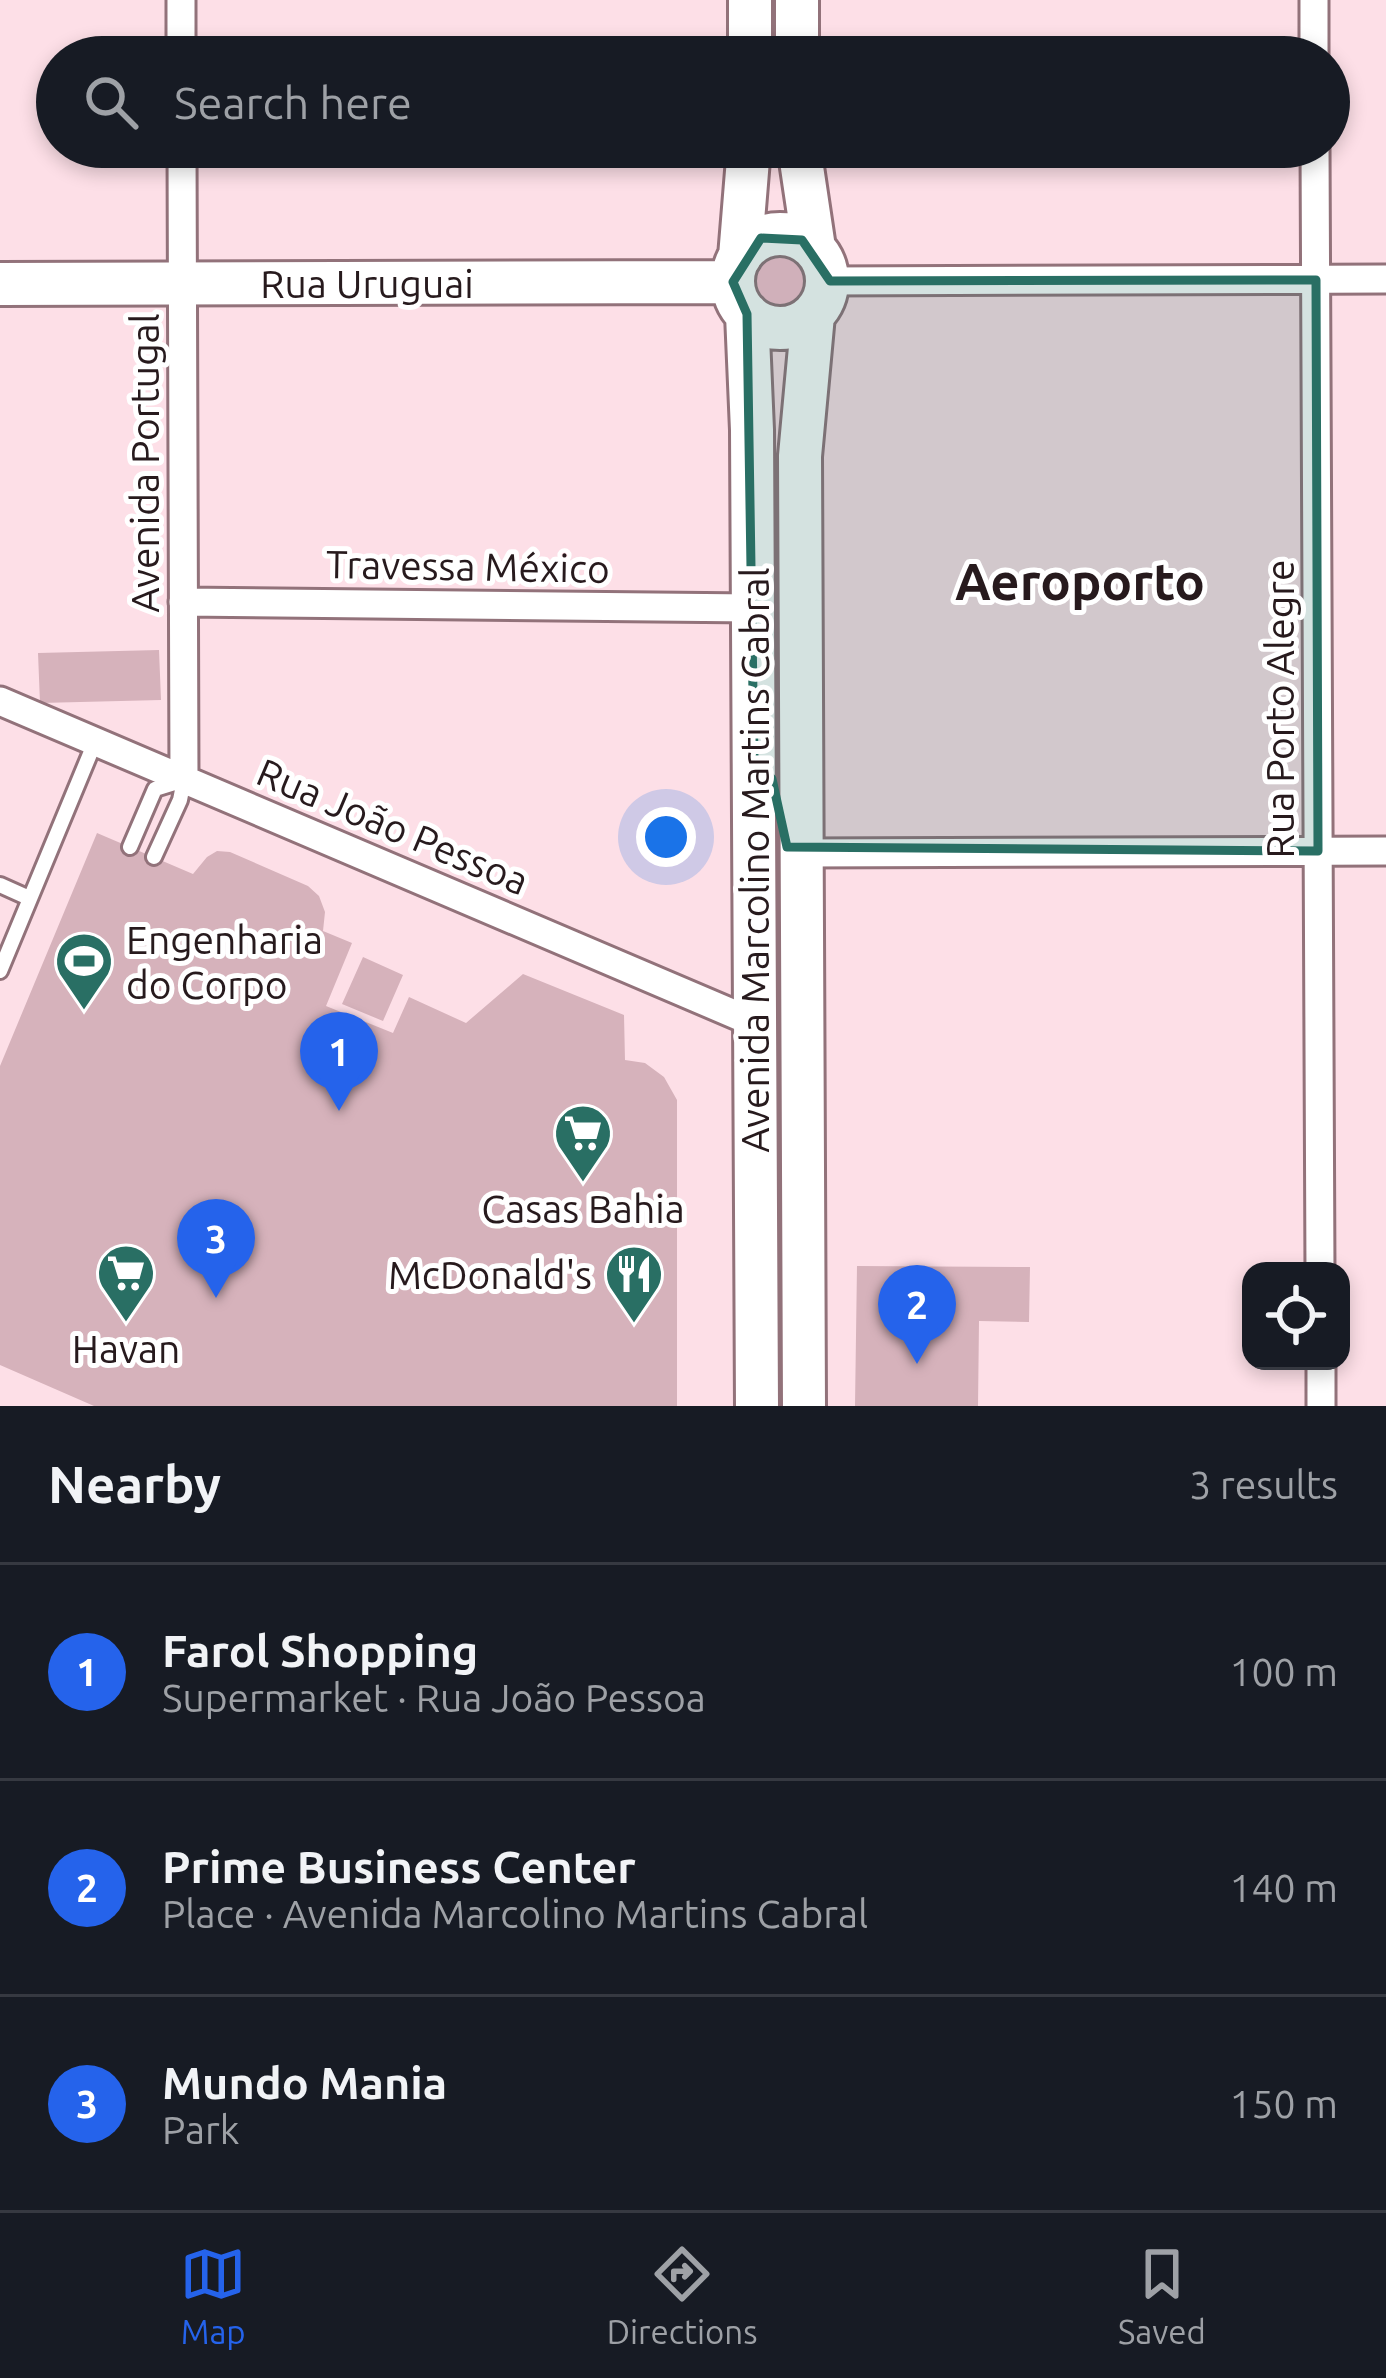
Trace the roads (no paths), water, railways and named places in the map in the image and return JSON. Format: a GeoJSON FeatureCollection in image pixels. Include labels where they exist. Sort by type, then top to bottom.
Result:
{"type":"FeatureCollection","features":[{"type":"Feature","properties":{"kind":"main road"},"geometry":{"type":"LineString","coordinates":[[750,0],[750,36]]}},
{"type":"Feature","properties":{"kind":"main road"},"geometry":{"type":"LineString","coordinates":[[797,0],[797,36]]}},
{"type":"Feature","properties":{"kind":"main road","name":"Avenida Marcolino Martins Cabral"},"geometry":{"type":"LineString","coordinates":[[747,168],[740,284],[753,608],[757,1406]]}},
{"type":"Feature","properties":{"kind":"main road","name":"Avenida Marcolino Martins Cabral"},"geometry":{"type":"LineString","coordinates":[[803,168],[818,282],[800,456],[804,1406]]}},
{"type":"Feature","properties":{"kind":"main road"},"geometry":{"type":"LineString","coordinates":[[775,235],[790,235],[818,282],[787,328],[772,328],[740,284],[761,238],[775,235]]}},
{"type":"Feature","properties":{"kind":"main road","name":"Rua Uruguai"},"geometry":{"type":"LineString","coordinates":[[0,284],[740,284]]}},
{"type":"Feature","properties":{"kind":"main road"},"geometry":{"type":"LineString","coordinates":[[754,758],[772,778],[780,840],[802,853]]}},
{"type":"Feature","properties":{"kind":"street"},"geometry":{"type":"LineString","coordinates":[[181,0],[181,36]]}},
{"type":"Feature","properties":{"kind":"street"},"geometry":{"type":"LineString","coordinates":[[1314,0],[1314,36]]}},
{"type":"Feature","properties":{"kind":"street","name":"Avenida Portugal"},"geometry":{"type":"LineString","coordinates":[[182,168],[184,779]]}},
{"type":"Feature","properties":{"kind":"street","name":"Rua Porto Alegre"},"geometry":{"type":"LineString","coordinates":[[1315,168],[1321,1262]]}},
{"type":"Feature","properties":{"kind":"street"},"geometry":{"type":"LineString","coordinates":[[818,282],[1386,280]]}},
{"type":"Feature","properties":{"kind":"street","name":"Travessa México"},"geometry":{"type":"LineString","coordinates":[[183,602],[753,608]]}},
{"type":"Feature","properties":{"kind":"street","name":"Rua João Pessoa"},"geometry":{"type":"LineString","coordinates":[[0,701],[755,1023]]}},
{"type":"Feature","properties":{"kind":"street"},"geometry":{"type":"LineString","coordinates":[[802,853],[1386,851]]}},
{"type":"Feature","properties":{"kind":"street"},"geometry":{"type":"LineString","coordinates":[[1321,1370],[1321,1406]]}},
{"type":"Feature","properties":{"kind":"lane"},"geometry":{"type":"LineString","coordinates":[[1,966],[95,742]]}},
{"type":"Feature","properties":{"kind":"lane"},"geometry":{"type":"LineString","coordinates":[[130,847],[155,789],[184,779],[180,800],[154,857]]}},
{"type":"Feature","properties":{"kind":"lane"},"geometry":{"type":"LineString","coordinates":[[0,885],[29,898]]}},
{"type":"Feature","properties":{"kind":"place","name":"Engenharia do Corpo"},"geometry":{"type":"Point","coordinates":[84,1012]}},
{"type":"Feature","properties":{"kind":"place","name":"Farol Shopping"},"geometry":{"type":"Point","coordinates":[339,1111]}},
{"type":"Feature","properties":{"kind":"place","name":"Casas Bahia"},"geometry":{"type":"Point","coordinates":[583,1184]}},
{"type":"Feature","properties":{"kind":"place","name":"Mundo Mania"},"geometry":{"type":"Point","coordinates":[216,1298]}},
{"type":"Feature","properties":{"kind":"place","name":"Havan"},"geometry":{"type":"Point","coordinates":[126,1324]}},
{"type":"Feature","properties":{"kind":"place","name":"McDonald's"},"geometry":{"type":"Point","coordinates":[634,1325]}},
{"type":"Feature","properties":{"kind":"place","name":"Prime Business Center"},"geometry":{"type":"Point","coordinates":[917,1364]}},
{"type":"Feature","properties":{"kind":"district","name":"Aeroporto"},"geometry":{"type":"Point","coordinates":[1080,581]}}]}
